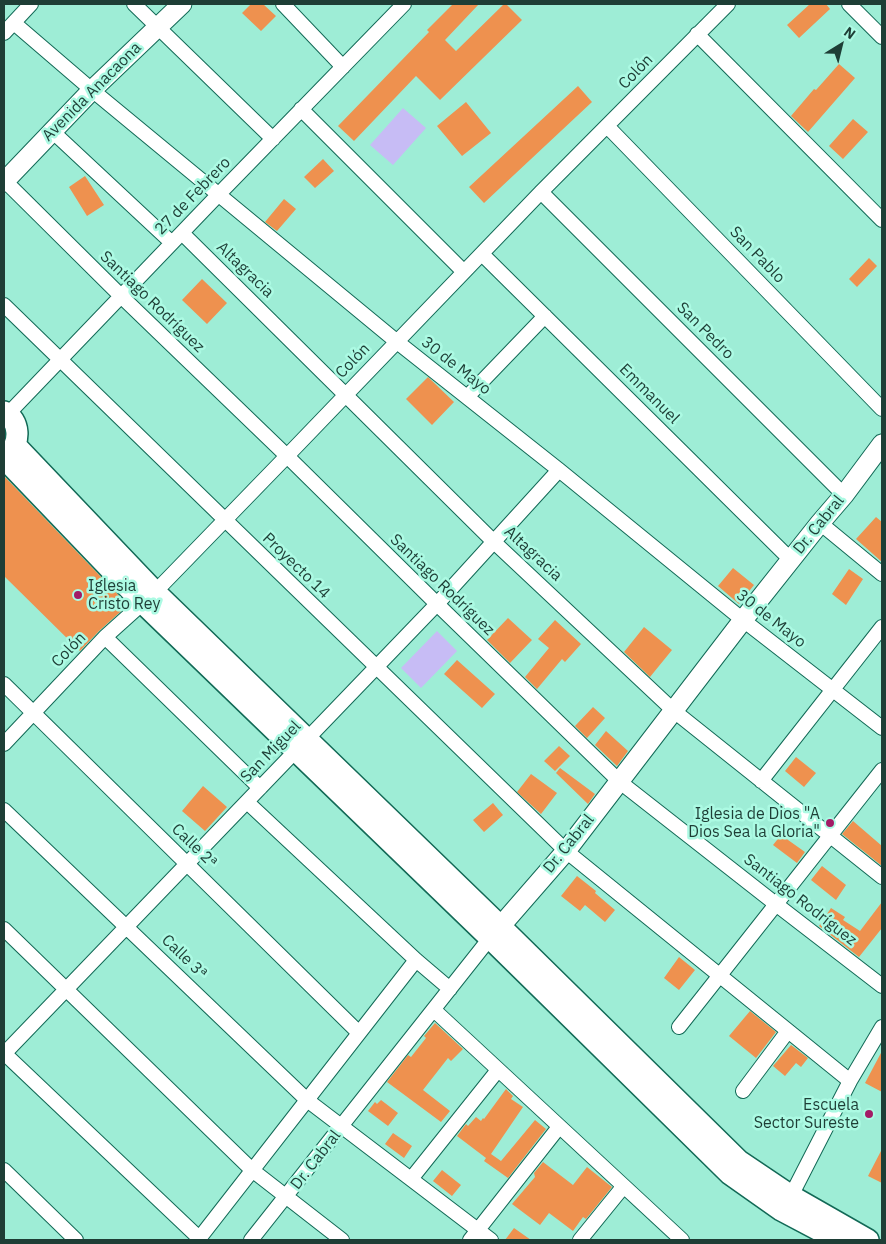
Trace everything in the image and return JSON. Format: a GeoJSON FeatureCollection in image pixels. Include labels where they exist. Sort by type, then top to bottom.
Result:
{"type":"FeatureCollection","features":[{"type":"Feature","properties":{"kind":"main road"},"geometry":{"type":"LineString","coordinates":[[6,413],[15,423],[17,434],[8,454],[149,597],[495,932],[740,1160],[791,1196],[868,1240]]}},
{"type":"Feature","properties":{"kind":"main road"},"geometry":{"type":"LineString","coordinates":[[495,932],[730,1174],[781,1210],[827,1238]]}},
{"type":"Feature","properties":{"kind":"street"},"geometry":{"type":"LineString","coordinates":[[9,28],[31,4]]}},
{"type":"Feature","properties":{"kind":"street"},"geometry":{"type":"LineString","coordinates":[[134,4],[273,139]]}},
{"type":"Feature","properties":{"kind":"street","name":"Avenida Anacaona"},"geometry":{"type":"LineString","coordinates":[[4,181],[92,90],[182,4]]}},
{"type":"Feature","properties":{"kind":"street"},"geometry":{"type":"LineString","coordinates":[[284,4],[342,67]]}},
{"type":"Feature","properties":{"kind":"street","name":"27 de Febrero"},"geometry":{"type":"LineString","coordinates":[[6,413],[60,360],[404,4]]}},
{"type":"Feature","properties":{"kind":"street","name":"Colón"},"geometry":{"type":"LineString","coordinates":[[4,744],[106,637],[149,597],[287,456],[541,192],[728,4]]}},
{"type":"Feature","properties":{"kind":"street"},"geometry":{"type":"LineString","coordinates":[[849,4],[882,37]]}},
{"type":"Feature","properties":{"kind":"street","name":"30 de Mayo"},"geometry":{"type":"LineString","coordinates":[[9,28],[92,90],[396,341],[559,470],[743,620],[882,728]]}},
{"type":"Feature","properties":{"kind":"street"},"geometry":{"type":"LineString","coordinates":[[697,34],[882,220]]}},
{"type":"Feature","properties":{"kind":"street"},"geometry":{"type":"LineString","coordinates":[[301,109],[464,272]]}},
{"type":"Feature","properties":{"kind":"street","name":"San Pablo"},"geometry":{"type":"LineString","coordinates":[[608,126],[882,409]]}},
{"type":"Feature","properties":{"kind":"street"},"geometry":{"type":"LineString","coordinates":[[52,132],[172,243]]}},
{"type":"Feature","properties":{"kind":"street","name":"Santiago Rodríguez"},"geometry":{"type":"LineString","coordinates":[[4,181],[620,782],[882,986]]}},
{"type":"Feature","properties":{"kind":"street","name":"San Pedro"},"geometry":{"type":"LineString","coordinates":[[541,192],[844,495]]}},
{"type":"Feature","properties":{"kind":"street","name":"Altagracia"},"geometry":{"type":"LineString","coordinates":[[182,233],[494,542],[674,711],[882,876]]}},
{"type":"Feature","properties":{"kind":"street","name":"Emmanuel"},"geometry":{"type":"LineString","coordinates":[[482,254],[791,560]]}},
{"type":"Feature","properties":{"kind":"street","name":"Proyecto 14"},"geometry":{"type":"LineString","coordinates":[[4,305],[566,851],[850,1081]]}},
{"type":"Feature","properties":{"kind":"street"},"geometry":{"type":"LineString","coordinates":[[467,397],[545,316]]}},
{"type":"Feature","properties":{"kind":"street","name":"Dr. Cabral"},"geometry":{"type":"LineString","coordinates":[[251,1240],[287,1197],[495,932],[566,851],[743,620],[881,448]]}},
{"type":"Feature","properties":{"kind":"street","name":"San Miguel"},"geometry":{"type":"LineString","coordinates":[[4,1053],[437,604],[559,470]]}},
{"type":"Feature","properties":{"kind":"street"},"geometry":{"type":"LineString","coordinates":[[820,523],[882,574]]}},
{"type":"Feature","properties":{"kind":"street"},"geometry":{"type":"LineString","coordinates":[[761,781],[882,627]]}},
{"type":"Feature","properties":{"kind":"street"},"geometry":{"type":"LineString","coordinates":[[106,637],[260,788]]}},
{"type":"Feature","properties":{"kind":"street","name":"Calle 2ª"},"geometry":{"type":"LineString","coordinates":[[4,684],[359,1033]]}},
{"type":"Feature","properties":{"kind":"street"},"geometry":{"type":"LineString","coordinates":[[680,1027],[882,770]]}},
{"type":"Feature","properties":{"kind":"street"},"geometry":{"type":"LineString","coordinates":[[247,802],[416,960],[450,989]]}},
{"type":"Feature","properties":{"kind":"street","name":"Calle 3ª"},"geometry":{"type":"LineString","coordinates":[[4,810],[307,1100],[411,1179],[474,1235],[491,1240]]}},
{"type":"Feature","properties":{"kind":"street"},"geometry":{"type":"LineString","coordinates":[[4,929],[252,1170],[342,1240]]}},
{"type":"Feature","properties":{"kind":"street"},"geometry":{"type":"LineString","coordinates":[[4,1053],[198,1239],[416,960]]}},
{"type":"Feature","properties":{"kind":"street"},"geometry":{"type":"LineString","coordinates":[[434,1010],[682,1240]]}},
{"type":"Feature","properties":{"kind":"street"},"geometry":{"type":"LineString","coordinates":[[791,1196],[850,1081],[882,1027]]}},
{"type":"Feature","properties":{"kind":"street"},"geometry":{"type":"LineString","coordinates":[[743,1090],[788,1031]]}},
{"type":"Feature","properties":{"kind":"street"},"geometry":{"type":"LineString","coordinates":[[411,1179],[498,1070]]}},
{"type":"Feature","properties":{"kind":"street"},"geometry":{"type":"LineString","coordinates":[[474,1235],[559,1127]]}},
{"type":"Feature","properties":{"kind":"street"},"geometry":{"type":"LineString","coordinates":[[4,1170],[76,1240]]}},
{"type":"Feature","properties":{"kind":"street"},"geometry":{"type":"LineString","coordinates":[[580,1240],[623,1187]]}},
{"type":"Feature","properties":{"kind":"shaded area"},"geometry":{"type":"Polygon","coordinates":[[[403,108],[426,128],[393,165],[370,145],[403,108]]]}},
{"type":"Feature","properties":{"kind":"shaded area"},"geometry":{"type":"Polygon","coordinates":[[[437,631],[457,651],[421,688],[401,668],[437,631]]]}},
{"type":"Feature","properties":{"kind":"building"},"geometry":{"type":"Polygon","coordinates":[[[251,4],[263,4],[276,16],[261,31],[242,13],[251,4]]]}},
{"type":"Feature","properties":{"kind":"building"},"geometry":{"type":"Polygon","coordinates":[[[453,4],[479,4],[445,40],[456,51],[504,4],[522,20],[440,100],[416,76],[354,141],[338,126],[429,32],[427,30],[453,4]]]}},
{"type":"Feature","properties":{"kind":"building"},"geometry":{"type":"Polygon","coordinates":[[[810,4],[826,4],[830,9],[799,38],[787,25],[810,4]]]}},
{"type":"Feature","properties":{"kind":"building"},"geometry":{"type":"Polygon","coordinates":[[[839,64],[855,78],[808,132],[791,116],[839,64]]]}},
{"type":"Feature","properties":{"kind":"building"},"geometry":{"type":"Polygon","coordinates":[[[578,86],[592,102],[484,203],[469,187],[578,86]]]}},
{"type":"Feature","properties":{"kind":"building"},"geometry":{"type":"Polygon","coordinates":[[[466,102],[491,133],[462,156],[437,126],[466,102]]]}},
{"type":"Feature","properties":{"kind":"building"},"geometry":{"type":"Polygon","coordinates":[[[853,119],[868,132],[843,159],[829,146],[853,119]]]}},
{"type":"Feature","properties":{"kind":"building"},"geometry":{"type":"Polygon","coordinates":[[[323,159],[334,171],[315,188],[304,177],[323,159]]]}},
{"type":"Feature","properties":{"kind":"building"},"geometry":{"type":"Polygon","coordinates":[[[85,176],[104,205],[87,216],[69,187],[85,176]]]}},
{"type":"Feature","properties":{"kind":"building"},"geometry":{"type":"Polygon","coordinates":[[[284,199],[296,209],[277,231],[265,222],[284,199]]]}},
{"type":"Feature","properties":{"kind":"building"},"geometry":{"type":"Polygon","coordinates":[[[869,258],[877,266],[857,287],[849,279],[869,258]]]}},
{"type":"Feature","properties":{"kind":"building"},"geometry":{"type":"Polygon","coordinates":[[[202,279],[227,303],[207,324],[182,300],[202,279]]]}},
{"type":"Feature","properties":{"kind":"building"},"geometry":{"type":"Polygon","coordinates":[[[428,377],[454,402],[432,425],[406,399],[428,377]]]}},
{"type":"Feature","properties":{"kind":"building"},"geometry":{"type":"Polygon","coordinates":[[[4,476],[128,605],[80,651],[4,576],[4,476]]]}},
{"type":"Feature","properties":{"kind":"building"},"geometry":{"type":"Polygon","coordinates":[[[876,517],[882,522],[882,562],[856,539],[876,517]]]}},
{"type":"Feature","properties":{"kind":"building"},"geometry":{"type":"Polygon","coordinates":[[[733,568],[754,585],[739,604],[718,586],[733,568]]]}},
{"type":"Feature","properties":{"kind":"building"},"geometry":{"type":"Polygon","coordinates":[[[849,569],[863,579],[846,605],[832,594],[849,569]]]}},
{"type":"Feature","properties":{"kind":"building"},"geometry":{"type":"Polygon","coordinates":[[[508,618],[532,640],[510,663],[487,640],[508,618]]]}},
{"type":"Feature","properties":{"kind":"building"},"geometry":{"type":"Polygon","coordinates":[[[555,620],[581,644],[565,662],[562,659],[537,689],[525,677],[549,648],[538,639],[555,620]]]}},
{"type":"Feature","properties":{"kind":"building"},"geometry":{"type":"Polygon","coordinates":[[[644,627],[672,650],[650,677],[624,652],[644,627]]]}},
{"type":"Feature","properties":{"kind":"building"},"geometry":{"type":"Polygon","coordinates":[[[457,660],[495,694],[482,708],[444,674],[457,660]]]}},
{"type":"Feature","properties":{"kind":"building"},"geometry":{"type":"Polygon","coordinates":[[[593,707],[605,718],[587,738],[575,726],[593,707]]]}},
{"type":"Feature","properties":{"kind":"building"},"geometry":{"type":"Polygon","coordinates":[[[606,731],[628,751],[617,766],[595,745],[606,731]]]}},
{"type":"Feature","properties":{"kind":"building"},"geometry":{"type":"Polygon","coordinates":[[[559,746],[570,756],[555,771],[544,761],[559,746]]]}},
{"type":"Feature","properties":{"kind":"building"},"geometry":{"type":"Polygon","coordinates":[[[796,757],[816,773],[804,787],[785,771],[796,757]]]}},
{"type":"Feature","properties":{"kind":"building"},"geometry":{"type":"Polygon","coordinates":[[[560,768],[595,794],[588,804],[556,773],[560,768]]]}},
{"type":"Feature","properties":{"kind":"building"},"geometry":{"type":"Polygon","coordinates":[[[531,774],[557,793],[541,814],[517,792],[531,774]]]}},
{"type":"Feature","properties":{"kind":"building"},"geometry":{"type":"Polygon","coordinates":[[[203,786],[227,807],[205,831],[182,811],[203,786]]]}},
{"type":"Feature","properties":{"kind":"building"},"geometry":{"type":"Polygon","coordinates":[[[493,803],[503,815],[484,832],[473,820],[493,803]]]}},
{"type":"Feature","properties":{"kind":"building"},"geometry":{"type":"Polygon","coordinates":[[[853,821],[882,846],[882,866],[842,834],[853,821]]]}},
{"type":"Feature","properties":{"kind":"building"},"geometry":{"type":"Polygon","coordinates":[[[781,835],[805,852],[797,863],[773,845],[781,835]]]}},
{"type":"Feature","properties":{"kind":"building"},"geometry":{"type":"Polygon","coordinates":[[[822,866],[846,885],[836,900],[811,880],[822,866]]]}},
{"type":"Feature","properties":{"kind":"building"},"geometry":{"type":"Polygon","coordinates":[[[577,876],[615,910],[605,922],[585,905],[580,911],[561,896],[577,876]]]}},
{"type":"Feature","properties":{"kind":"building"},"geometry":{"type":"Polygon","coordinates":[[[882,902],[882,928],[859,957],[819,926],[831,908],[845,917],[843,920],[860,931],[882,902]]]}},
{"type":"Feature","properties":{"kind":"building"},"geometry":{"type":"Polygon","coordinates":[[[679,957],[695,970],[679,990],[664,978],[679,957]]]}},
{"type":"Feature","properties":{"kind":"building"},"geometry":{"type":"Polygon","coordinates":[[[750,1011],[776,1032],[756,1058],[729,1036],[750,1011]]]}},
{"type":"Feature","properties":{"kind":"building"},"geometry":{"type":"Polygon","coordinates":[[[435,1023],[463,1049],[451,1061],[448,1058],[423,1090],[450,1111],[441,1122],[387,1082],[408,1055],[411,1057],[435,1023]]]}},
{"type":"Feature","properties":{"kind":"building"},"geometry":{"type":"Polygon","coordinates":[[[791,1045],[808,1058],[801,1067],[796,1063],[785,1076],[773,1066],[791,1045]]]}},
{"type":"Feature","properties":{"kind":"building"},"geometry":{"type":"Polygon","coordinates":[[[882,1051],[882,1092],[865,1083],[882,1051]]]}},
{"type":"Feature","properties":{"kind":"building"},"geometry":{"type":"Polygon","coordinates":[[[506,1089],[513,1096],[511,1099],[523,1107],[491,1154],[501,1161],[535,1120],[546,1129],[508,1178],[484,1161],[486,1158],[457,1136],[466,1124],[468,1126],[476,1117],[481,1121],[484,1119],[506,1089]]]}},
{"type":"Feature","properties":{"kind":"building"},"geometry":{"type":"Polygon","coordinates":[[[381,1100],[398,1113],[388,1126],[368,1111],[375,1102],[377,1104],[381,1100]]]}},
{"type":"Feature","properties":{"kind":"building"},"geometry":{"type":"Polygon","coordinates":[[[393,1133],[412,1146],[404,1158],[385,1144],[393,1133]]]}},
{"type":"Feature","properties":{"kind":"building"},"geometry":{"type":"Polygon","coordinates":[[[882,1149],[882,1183],[868,1176],[882,1149]]]}},
{"type":"Feature","properties":{"kind":"building"},"geometry":{"type":"Polygon","coordinates":[[[543,1162],[573,1185],[587,1167],[612,1187],[586,1219],[583,1217],[573,1231],[549,1213],[540,1225],[512,1204],[535,1177],[534,1173],[543,1162]]]}},
{"type":"Feature","properties":{"kind":"building"},"geometry":{"type":"Polygon","coordinates":[[[442,1170],[461,1185],[452,1196],[433,1181],[442,1170]]]}},
{"type":"Feature","properties":{"kind":"building"},"geometry":{"type":"Polygon","coordinates":[[[514,1228],[531,1240],[505,1240],[514,1228]]]}},
{"type":"Feature","properties":{"kind":"place","name":"Iglesia Cristo Rey"},"geometry":{"type":"Point","coordinates":[78,595]}},
{"type":"Feature","properties":{"kind":"place","name":"Iglesia de Dios \"A Dios Sea la Gloria\""},"geometry":{"type":"Point","coordinates":[830,823]}},
{"type":"Feature","properties":{"kind":"place","name":"Escuela Sector Sureste"},"geometry":{"type":"Point","coordinates":[869,1114]}}]}
